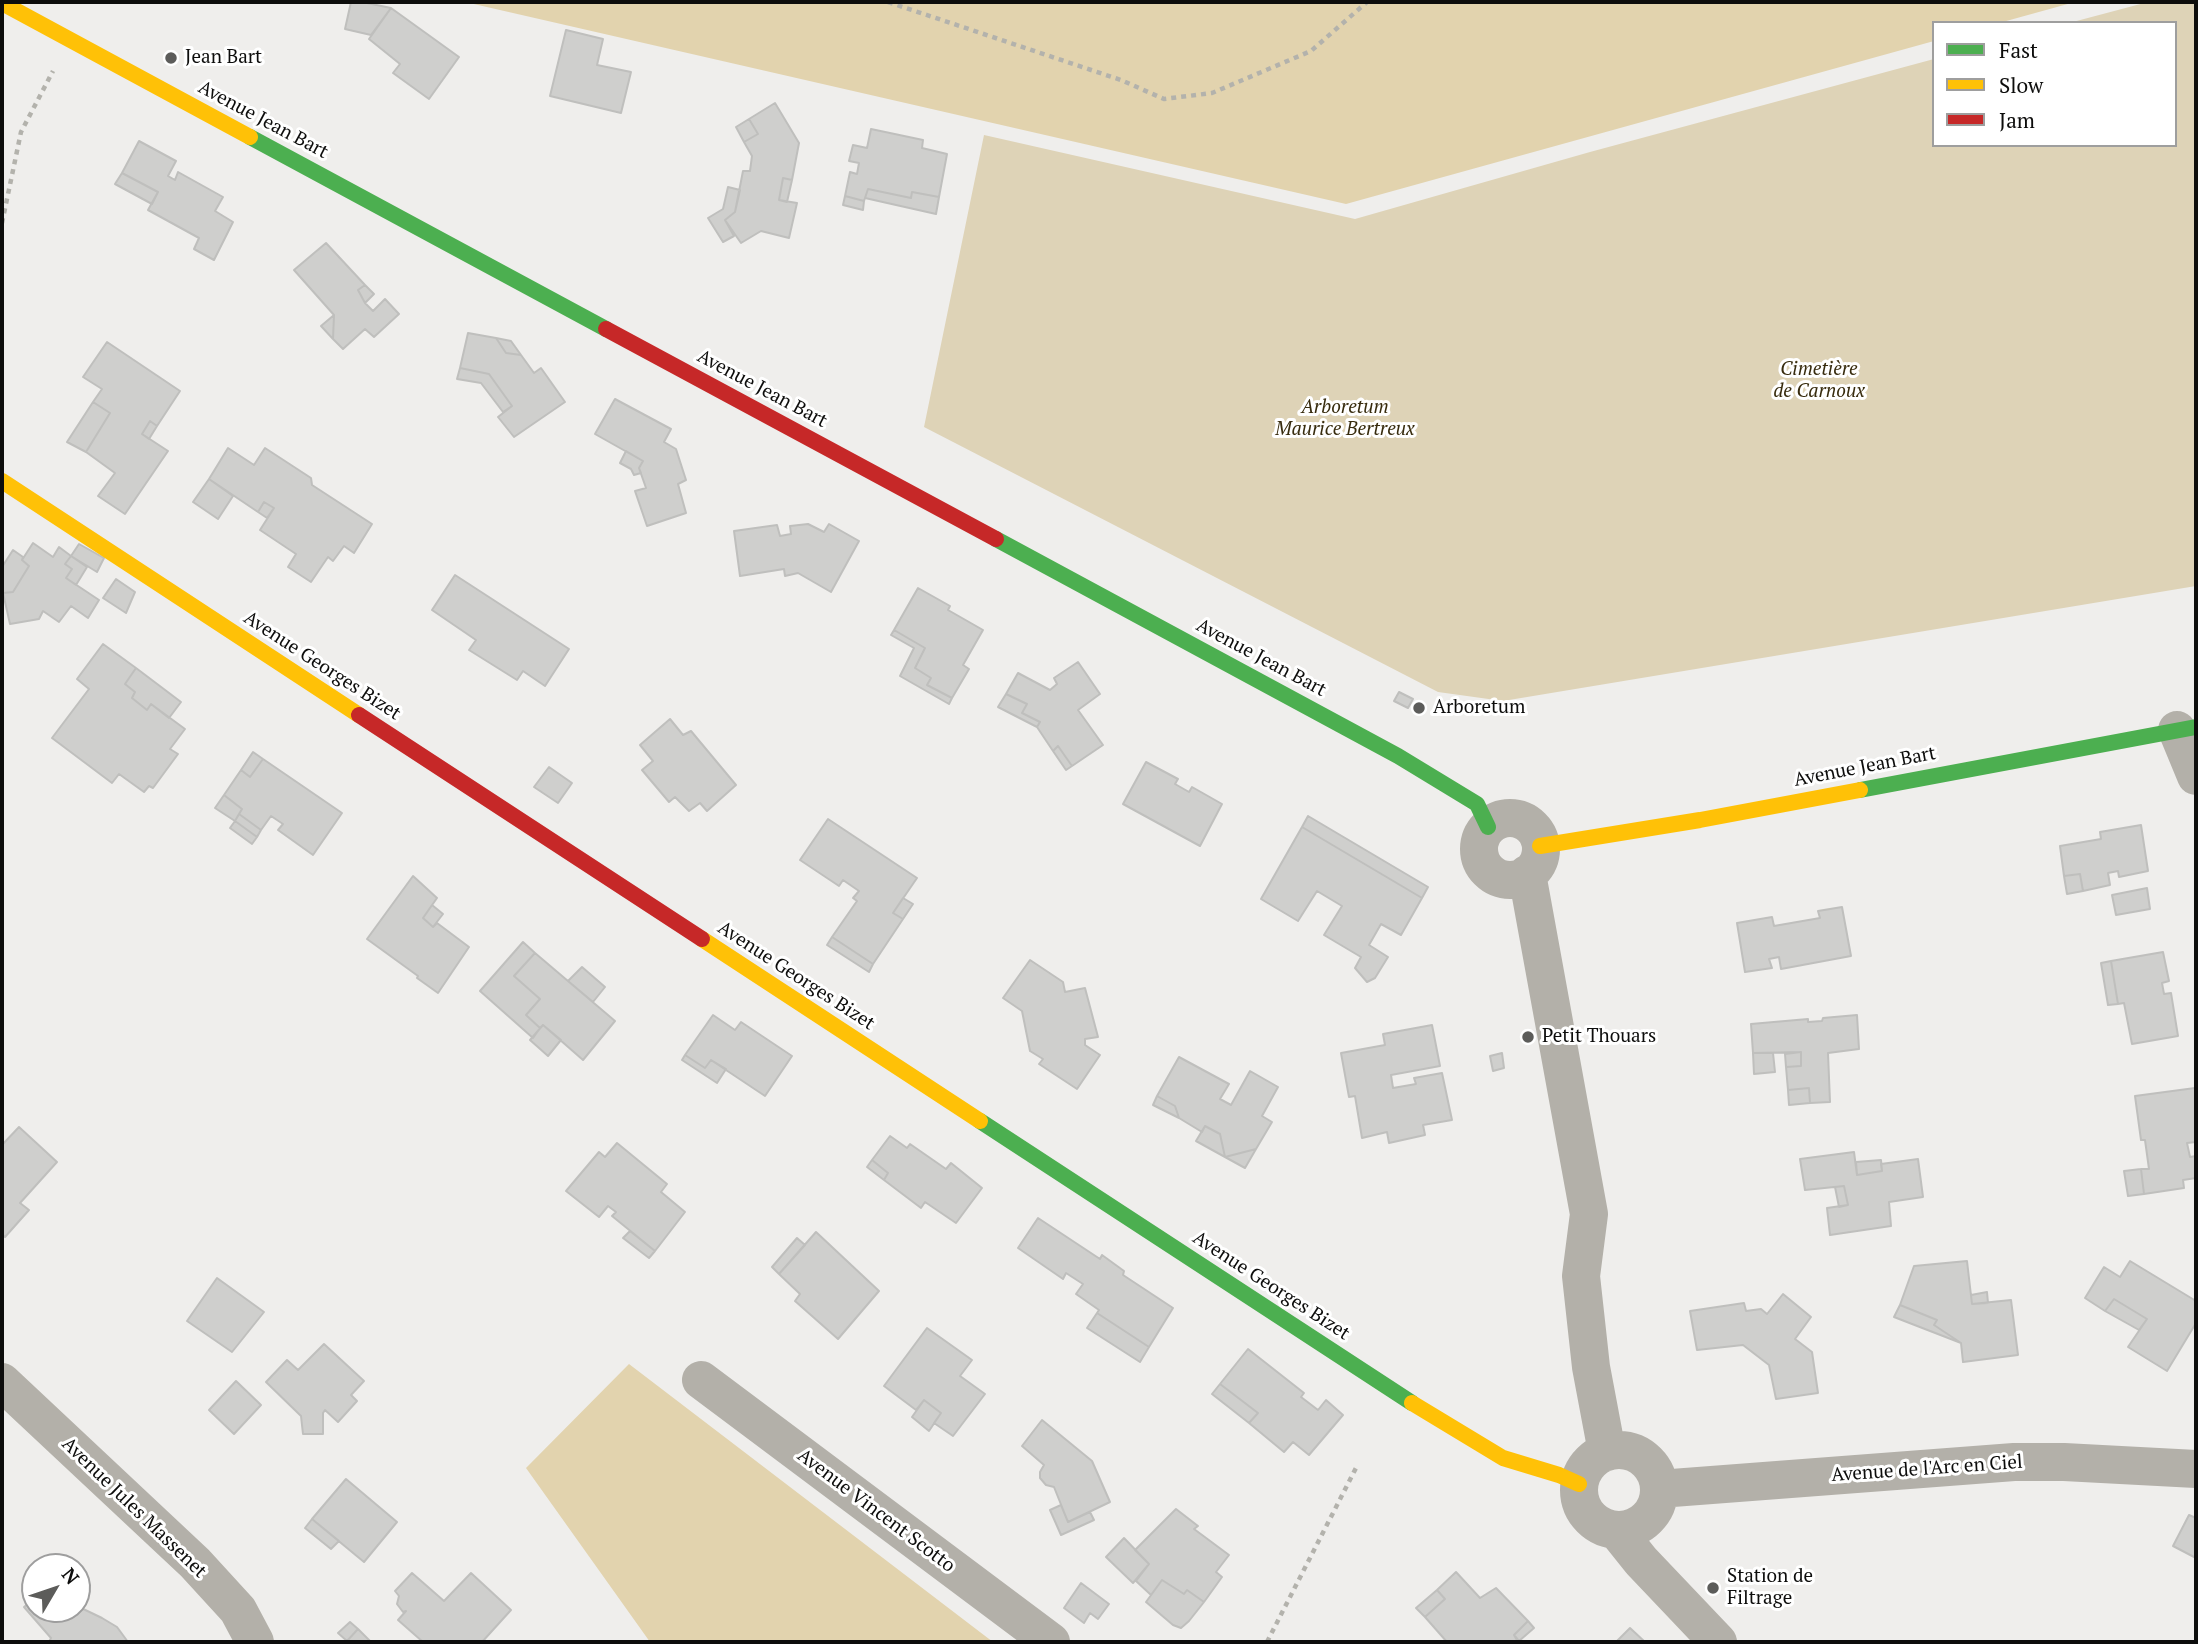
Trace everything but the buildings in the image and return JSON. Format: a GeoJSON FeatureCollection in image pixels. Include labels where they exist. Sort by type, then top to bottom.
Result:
{"type":"FeatureCollection","features":[{"type":"Feature","properties":{"kind":"street","name":"Avenue Jean Bart"},"geometry":{"type":"LineString","coordinates":[[2,4],[1398,756],[1477,804],[1488,827]]}},
{"type":"Feature","properties":{"kind":"street","name":"Avenue Georges Bizet"},"geometry":{"type":"LineString","coordinates":[[2,481],[1425,1412],[1503,1458],[1579,1484]]}},
{"type":"Feature","properties":{"kind":"street","name":"Avenue Jean Bart"},"geometry":{"type":"LineString","coordinates":[[1534,860],[1700,820],[2186,728]]}},
{"type":"Feature","properties":{"kind":"street"},"geometry":{"type":"LineString","coordinates":[[2186,728],[2196,776]]}},
{"type":"Feature","properties":{"kind":"street"},"geometry":{"type":"LineString","coordinates":[[1534,860],[1518,879],[1498,878],[1489,872],[1479,855],[1479,845],[1488,827],[1506,818],[1516,819],[1532,828],[1538,837],[1534,860],[1589,1214],[1581,1276],[1591,1367],[1607,1452]]}},
{"type":"Feature","properties":{"kind":"street","name":"Avenue Vincent Scotto"},"geometry":{"type":"LineString","coordinates":[[701,1380],[1051,1642]]}},
{"type":"Feature","properties":{"kind":"street","name":"Avenue Jules Massenet"},"geometry":{"type":"LineString","coordinates":[[2,1382],[195,1563],[238,1610],[255,1642]]}},
{"type":"Feature","properties":{"kind":"street"},"geometry":{"type":"LineString","coordinates":[[1607,1452],[1631,1452],[1642,1457],[1651,1466],[1659,1489],[1652,1514],[1630,1529],[1617,1531],[1601,1527],[1588,1516],[1580,1501],[1579,1484],[1585,1467],[1607,1452]]}},
{"type":"Feature","properties":{"kind":"street","name":"Avenue de l'Arc en Ciel"},"geometry":{"type":"LineString","coordinates":[[1659,1489],[2014,1462],[2196,1469]]}},
{"type":"Feature","properties":{"kind":"street"},"geometry":{"type":"LineString","coordinates":[[1617,1531],[1641,1561],[1718,1642]]}},
{"type":"Feature","properties":{"kind":"path"},"geometry":{"type":"LineString","coordinates":[[888,2],[1121,80],[1164,99],[1212,93],[1311,51],[1367,2]]}},
{"type":"Feature","properties":{"kind":"path"},"geometry":{"type":"LineString","coordinates":[[2,223],[21,132],[69,40]]}},
{"type":"Feature","properties":{"kind":"path"},"geometry":{"type":"LineString","coordinates":[[1266,1642],[1357,1466]]}},
{"type":"Feature","properties":{"kind":"green space"},"geometry":{"type":"Polygon","coordinates":[[[2148,2],[2196,2],[2196,586],[1503,701],[1438,692],[924,427],[984,135],[1355,219],[1932,60],[1932,147],[2177,147],[2177,21],[2077,21],[2148,2]]]}},
{"type":"Feature","properties":{"kind":"shaded area"},"geometry":{"type":"Polygon","coordinates":[[[465,2],[2075,2],[2006,21],[1932,21],[1932,42],[1346,204],[465,2]]]}},
{"type":"Feature","properties":{"kind":"shaded area"},"geometry":{"type":"Polygon","coordinates":[[[629,1364],[993,1642],[650,1642],[526,1468],[629,1364]]]}},
{"type":"Feature","properties":{"kind":"traffic: fast"},"geometry":{"type":"LineString","coordinates":[[250,137],[606,329]]}},
{"type":"Feature","properties":{"kind":"traffic: fast"},"geometry":{"type":"LineString","coordinates":[[996,539],[1398,756],[1477,804],[1488,827]]}},
{"type":"Feature","properties":{"kind":"traffic: fast"},"geometry":{"type":"LineString","coordinates":[[1860,790],[2196,727]]}},
{"type":"Feature","properties":{"kind":"traffic: fast"},"geometry":{"type":"LineString","coordinates":[[980,1121],[1412,1403]]}},
{"type":"Feature","properties":{"kind":"traffic: slow"},"geometry":{"type":"LineString","coordinates":[[2,3],[250,137]]}},
{"type":"Feature","properties":{"kind":"traffic: slow"},"geometry":{"type":"LineString","coordinates":[[2,481],[359,715]]}},
{"type":"Feature","properties":{"kind":"traffic: slow"},"geometry":{"type":"LineString","coordinates":[[1540,846],[1860,790]]}},
{"type":"Feature","properties":{"kind":"traffic: slow"},"geometry":{"type":"LineString","coordinates":[[702,939],[980,1121]]}},
{"type":"Feature","properties":{"kind":"traffic: slow"},"geometry":{"type":"LineString","coordinates":[[1412,1403],[1503,1458],[1579,1484]]}},
{"type":"Feature","properties":{"kind":"traffic: jam"},"geometry":{"type":"LineString","coordinates":[[606,329],[996,539]]}},
{"type":"Feature","properties":{"kind":"traffic: jam"},"geometry":{"type":"LineString","coordinates":[[359,715],[702,939]]}},
{"type":"Feature","properties":{"kind":"place","name":"Jean Bart"},"geometry":{"type":"Point","coordinates":[171,58]}},
{"type":"Feature","properties":{"kind":"place","name":"Arboretum"},"geometry":{"type":"Point","coordinates":[1419,708]}},
{"type":"Feature","properties":{"kind":"place","name":"Petit Thouars"},"geometry":{"type":"Point","coordinates":[1528,1037]}},
{"type":"Feature","properties":{"kind":"place","name":"Station de Filtrage"},"geometry":{"type":"Point","coordinates":[1713,1588]}},
{"type":"Feature","properties":{"kind":"park label","name":"Cimetière de Carnoux"},"geometry":{"type":"Point","coordinates":[1819,381]}},
{"type":"Feature","properties":{"kind":"park label","name":"Arboretum Maurice Bertreux"},"geometry":{"type":"Point","coordinates":[1345,419]}}]}
